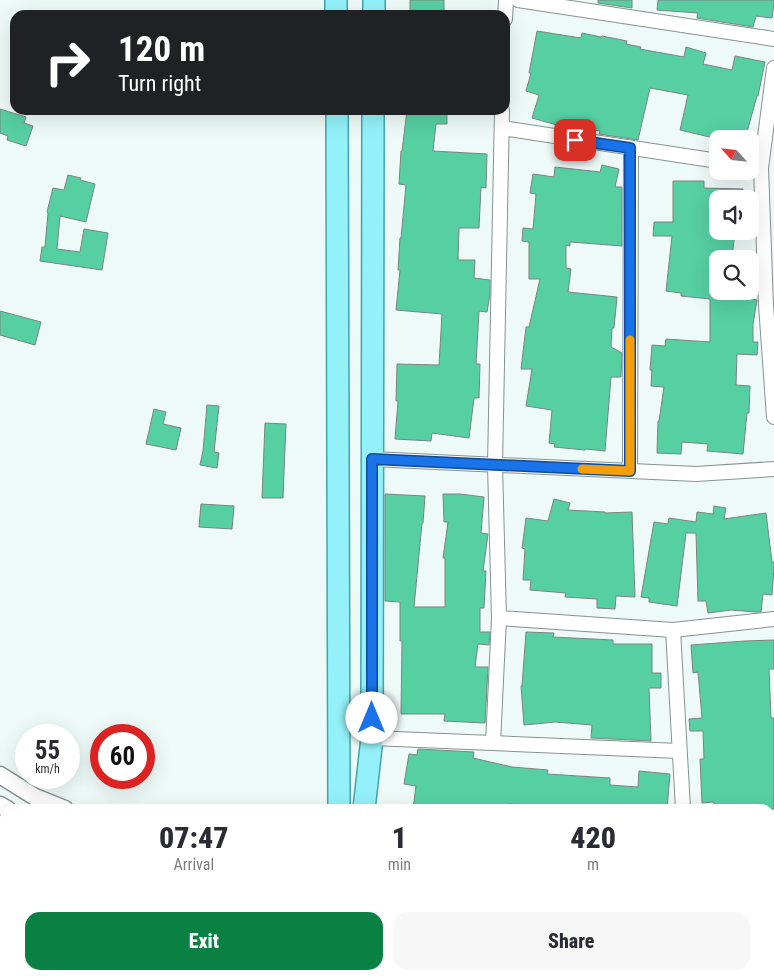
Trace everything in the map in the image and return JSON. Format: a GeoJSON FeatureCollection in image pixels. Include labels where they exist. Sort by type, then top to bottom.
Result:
{"type":"FeatureCollection","features":[{"type":"Feature","properties":{"kind":"main road"},"geometry":{"type":"LineString","coordinates":[[337,115],[339,804]]}},
{"type":"Feature","properties":{"kind":"main road"},"geometry":{"type":"LineString","coordinates":[[365,804],[372,738],[373,115]]}},
{"type":"Feature","properties":{"kind":"street"},"geometry":{"type":"LineString","coordinates":[[518,0],[774,39]]}},
{"type":"Feature","properties":{"kind":"street"},"geometry":{"type":"LineString","coordinates":[[759,150],[774,68]]}},
{"type":"Feature","properties":{"kind":"street"},"geometry":{"type":"LineString","coordinates":[[493,743],[499,618],[495,465],[502,115]]}},
{"type":"Feature","properties":{"kind":"street"},"geometry":{"type":"LineString","coordinates":[[502,128],[709,161]]}},
{"type":"Feature","properties":{"kind":"street"},"geometry":{"type":"LineString","coordinates":[[630,148],[630,471]]}},
{"type":"Feature","properties":{"kind":"street"},"geometry":{"type":"LineString","coordinates":[[757,180],[774,417]]}},
{"type":"Feature","properties":{"kind":"street"},"geometry":{"type":"LineString","coordinates":[[372,459],[696,474],[774,469]]}},
{"type":"Feature","properties":{"kind":"street"},"geometry":{"type":"LineString","coordinates":[[499,618],[672,630],[774,619]]}},
{"type":"Feature","properties":{"kind":"street"},"geometry":{"type":"LineString","coordinates":[[672,630],[683,804]]}},
{"type":"Feature","properties":{"kind":"street"},"geometry":{"type":"LineString","coordinates":[[372,738],[679,751]]}},
{"type":"Feature","properties":{"kind":"street"},"geometry":{"type":"LineString","coordinates":[[0,775],[36,797],[53,804]]}},
{"type":"Feature","properties":{"kind":"building"},"geometry":{"type":"Polygon","coordinates":[[[410,0],[444,0],[444,10],[410,10],[410,0]]]}},
{"type":"Feature","properties":{"kind":"building"},"geometry":{"type":"Polygon","coordinates":[[[598,0],[632,0],[632,8],[598,3],[598,0]]]}},
{"type":"Feature","properties":{"kind":"building"},"geometry":{"type":"Polygon","coordinates":[[[658,0],[774,0],[774,3],[772,18],[756,16],[753,27],[697,18],[698,13],[657,10],[658,0]]]}},
{"type":"Feature","properties":{"kind":"building"},"geometry":{"type":"Polygon","coordinates":[[[537,31],[581,38],[582,33],[602,36],[627,41],[626,44],[641,47],[640,49],[684,57],[686,47],[706,53],[703,64],[732,70],[735,56],[765,62],[758,96],[748,130],[709,130],[709,137],[680,130],[688,95],[650,88],[638,140],[599,134],[600,131],[557,125],[532,118],[539,95],[526,91],[531,73],[529,73],[537,31]]]}},
{"type":"Feature","properties":{"kind":"building"},"geometry":{"type":"Polygon","coordinates":[[[0,109],[10,112],[10,115],[26,117],[24,123],[33,126],[26,146],[7,140],[8,136],[0,133],[0,109]]]}},
{"type":"Feature","properties":{"kind":"building"},"geometry":{"type":"Polygon","coordinates":[[[406,115],[447,115],[447,124],[436,124],[433,151],[487,154],[486,188],[481,187],[479,228],[459,228],[458,260],[475,260],[474,278],[490,280],[487,312],[479,311],[476,364],[480,364],[479,398],[474,398],[469,438],[432,433],[431,441],[395,439],[398,401],[396,401],[397,364],[439,365],[442,314],[396,310],[400,270],[398,270],[400,238],[406,185],[399,184],[406,115]]]}},
{"type":"Feature","properties":{"kind":"building"},"geometry":{"type":"Polygon","coordinates":[[[602,165],[619,169],[615,187],[622,187],[622,246],[570,242],[570,246],[566,245],[566,268],[571,269],[568,292],[617,297],[611,347],[622,353],[621,377],[611,377],[605,451],[554,447],[555,444],[549,443],[552,410],[526,406],[532,369],[521,369],[526,327],[529,327],[540,279],[529,279],[529,242],[522,241],[523,228],[533,229],[536,194],[530,193],[533,174],[554,177],[555,167],[600,172],[602,165]]]}},
{"type":"Feature","properties":{"kind":"building"},"geometry":{"type":"Polygon","coordinates":[[[68,175],[95,184],[86,222],[60,216],[57,249],[80,252],[84,229],[108,233],[102,270],[40,261],[42,247],[45,247],[47,212],[53,188],[64,190],[68,175]]]}},
{"type":"Feature","properties":{"kind":"building"},"geometry":{"type":"Polygon","coordinates":[[[673,181],[704,181],[704,188],[743,189],[709,190],[709,240],[734,240],[733,250],[709,250],[709,299],[681,296],[681,293],[666,291],[672,236],[653,236],[654,222],[673,222],[673,181]]]}},
{"type":"Feature","properties":{"kind":"building"},"geometry":{"type":"Polygon","coordinates":[[[710,300],[757,300],[753,324],[753,342],[758,342],[757,355],[737,354],[736,385],[750,386],[749,413],[747,413],[743,454],[707,451],[708,444],[682,442],[681,454],[657,453],[658,421],[664,387],[651,386],[652,345],[665,346],[666,339],[710,342],[710,300]]]}},
{"type":"Feature","properties":{"kind":"building"},"geometry":{"type":"Polygon","coordinates":[[[0,311],[41,322],[35,345],[0,335],[0,311]]]}},
{"type":"Feature","properties":{"kind":"building"},"geometry":{"type":"Polygon","coordinates":[[[207,405],[219,406],[214,452],[219,453],[217,468],[200,465],[207,405]]]}},
{"type":"Feature","properties":{"kind":"building"},"geometry":{"type":"Polygon","coordinates":[[[154,409],[166,412],[163,424],[181,428],[176,450],[146,444],[154,409]]]}},
{"type":"Feature","properties":{"kind":"building"},"geometry":{"type":"Polygon","coordinates":[[[265,423],[286,424],[283,498],[262,498],[265,423]]]}},
{"type":"Feature","properties":{"kind":"building"},"geometry":{"type":"Polygon","coordinates":[[[385,494],[425,496],[414,607],[445,607],[445,558],[443,558],[448,522],[444,522],[443,494],[484,497],[481,533],[488,534],[483,571],[486,571],[484,608],[480,608],[480,632],[490,632],[489,645],[478,644],[475,667],[488,667],[485,723],[444,721],[445,714],[401,714],[402,641],[400,641],[400,602],[385,601],[385,494]]]}},
{"type":"Feature","properties":{"kind":"building"},"geometry":{"type":"Polygon","coordinates":[[[554,499],[570,503],[568,510],[605,513],[632,512],[635,597],[616,596],[615,609],[597,608],[597,599],[565,597],[566,593],[530,590],[531,580],[523,580],[525,549],[522,548],[526,518],[548,521],[554,499]]]}},
{"type":"Feature","properties":{"kind":"building"},"geometry":{"type":"Polygon","coordinates":[[[201,504],[234,506],[232,529],[199,527],[201,504]]]}},
{"type":"Feature","properties":{"kind":"building"},"geometry":{"type":"Polygon","coordinates":[[[714,506],[726,508],[724,519],[766,513],[774,567],[772,595],[763,594],[761,612],[731,610],[708,613],[706,601],[698,601],[696,533],[686,533],[677,606],[649,602],[649,598],[641,597],[654,522],[668,524],[669,518],[696,522],[697,512],[713,514],[714,506]]]}},
{"type":"Feature","properties":{"kind":"building"},"geometry":{"type":"Polygon","coordinates":[[[526,632],[554,633],[553,637],[613,640],[613,644],[652,644],[652,673],[661,673],[661,688],[649,688],[651,741],[591,738],[592,725],[555,722],[524,725],[521,686],[526,632]]]}},
{"type":"Feature","properties":{"kind":"building"},"geometry":{"type":"Polygon","coordinates":[[[774,640],[774,669],[769,669],[771,718],[774,718],[774,804],[702,803],[700,759],[704,759],[703,731],[690,731],[689,719],[702,718],[698,672],[693,673],[691,645],[774,640]]]}},
{"type":"Feature","properties":{"kind":"building"},"geometry":{"type":"Polygon","coordinates":[[[418,749],[474,752],[473,758],[512,767],[548,770],[547,774],[610,778],[610,785],[638,787],[639,771],[670,774],[667,804],[414,804],[416,786],[404,784],[409,754],[417,755],[418,749]]]}},
{"type":"Feature","properties":{"kind":"slow traffic"},"geometry":{"type":"LineString","coordinates":[[582,469],[630,471],[630,340]]}},
{"type":"Feature","properties":{"kind":"route"},"geometry":{"type":"LineString","coordinates":[[372,718],[372,459],[630,471],[630,148],[575,140]]}}]}
